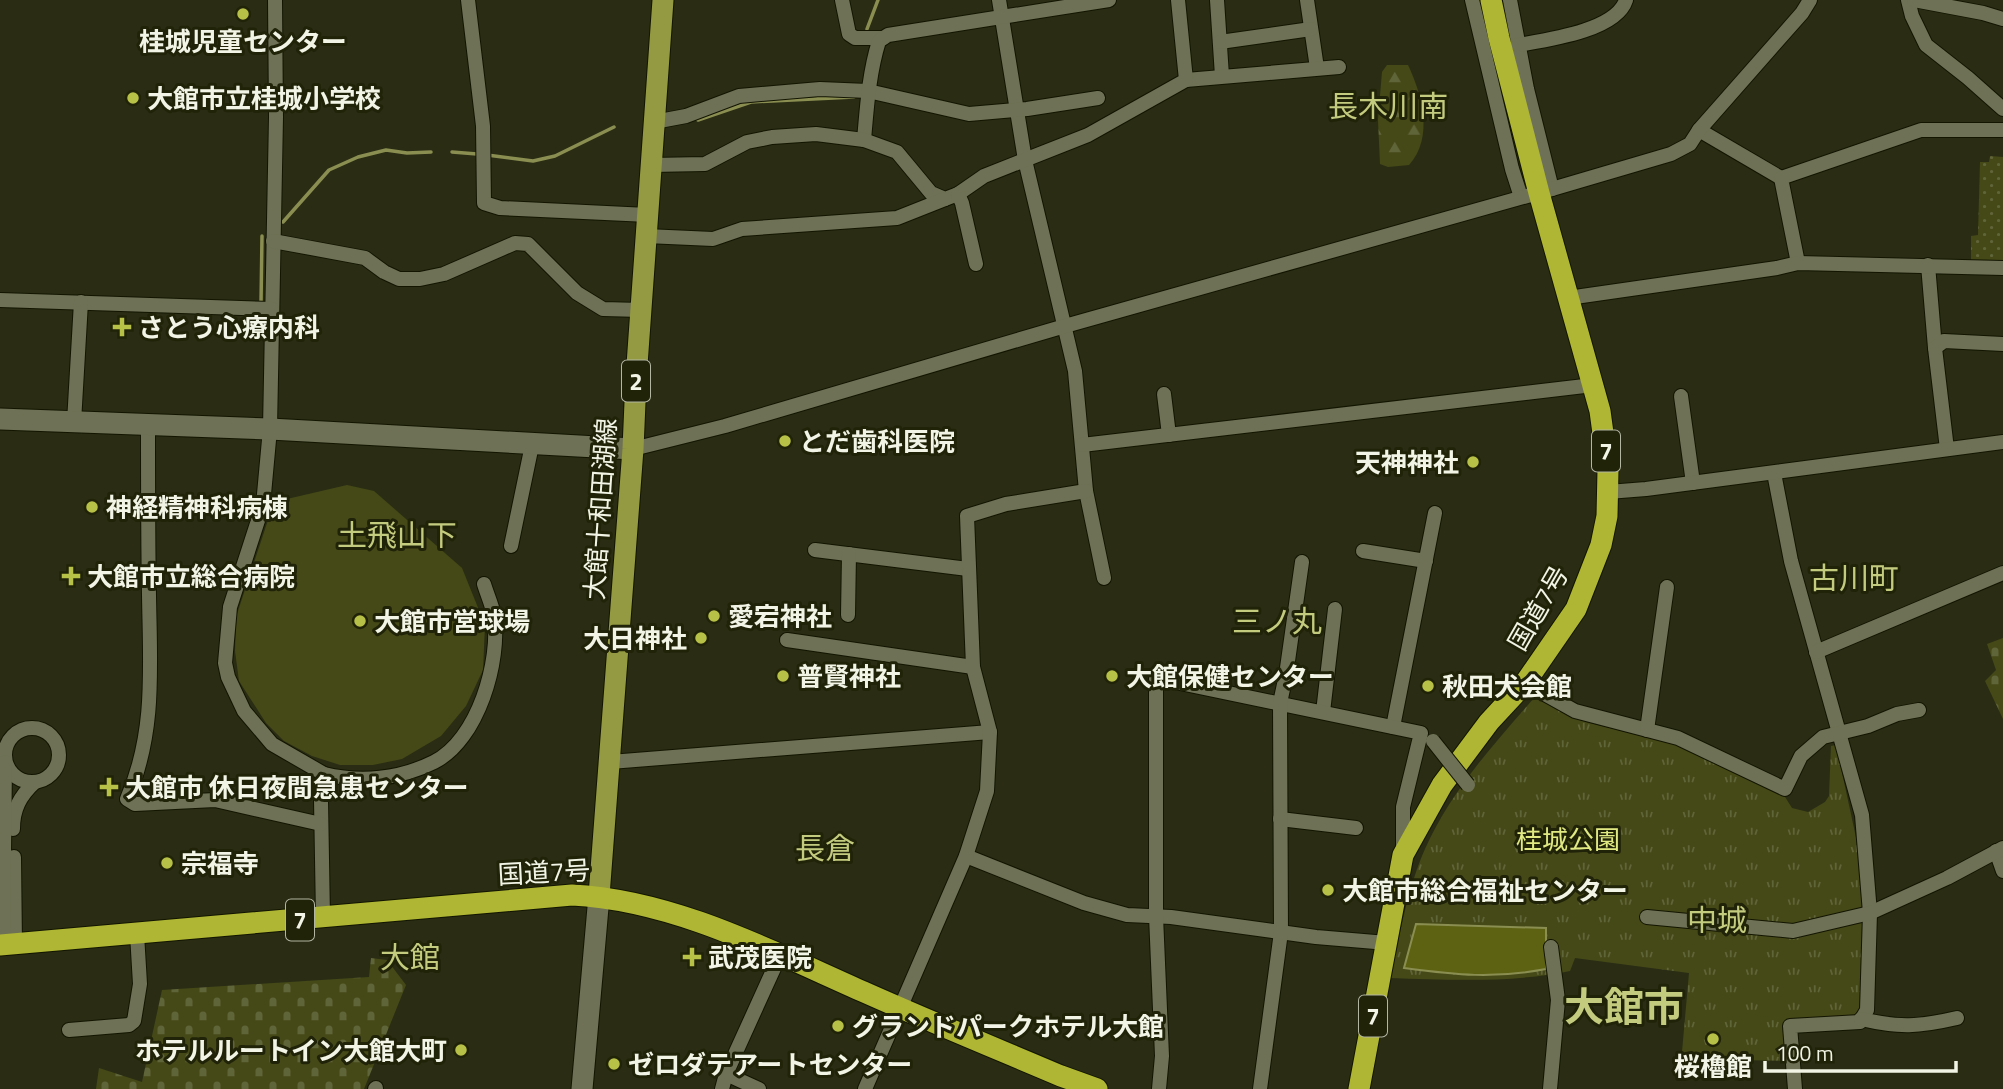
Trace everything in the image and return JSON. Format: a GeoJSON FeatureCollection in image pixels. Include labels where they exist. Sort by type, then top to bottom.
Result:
{"type":"FeatureCollection","features":[{"type":"Feature","properties":{"kind":"highway","name":"国道7号"},"geometry":{"type":"LineString","coordinates":[[1359,1089],[1404,855],[1442,785],[1489,722],[1525,683],[1576,608],[1601,545],[1608,492],[1605,445],[1593,385],[1537,193],[1491,0]]}},
{"type":"Feature","properties":{"kind":"highway","name":"国道7号"},"geometry":{"type":"LineString","coordinates":[[6,945],[572,895],[599,896],[647,905],[780,955],[1060,1076],[1097,1089]]}},
{"type":"Feature","properties":{"kind":"main road","name":"大館十和田湖線"},"geometry":{"type":"LineString","coordinates":[[599,896],[663,0]]}},
{"type":"Feature","properties":{"kind":"street"},"geometry":{"type":"LineString","coordinates":[[275,0],[270,429],[263,505],[230,607],[225,663],[228,677],[244,710],[272,744],[324,774],[357,780],[398,776],[436,761],[459,741],[486,693],[495,662],[493,614],[484,584]]}},
{"type":"Feature","properties":{"kind":"street"},"geometry":{"type":"LineString","coordinates":[[468,0],[483,126],[484,203],[500,208],[647,226],[713,239],[742,229],[897,218],[951,197],[984,176],[1088,135],[1186,80],[1339,67]]}},
{"type":"Feature","properties":{"kind":"street"},"geometry":{"type":"LineString","coordinates":[[842,0],[849,33],[855,37],[883,38]]}},
{"type":"Feature","properties":{"kind":"street"},"geometry":{"type":"LineString","coordinates":[[999,0],[1025,160],[1075,371],[1086,491],[1104,578]]}},
{"type":"Feature","properties":{"kind":"street"},"geometry":{"type":"LineString","coordinates":[[864,140],[874,57],[879,41],[888,35],[1109,0]]}},
{"type":"Feature","properties":{"kind":"street"},"geometry":{"type":"LineString","coordinates":[[1178,0],[1186,80]]}},
{"type":"Feature","properties":{"kind":"street"},"geometry":{"type":"LineString","coordinates":[[1217,0],[1222,76]]}},
{"type":"Feature","properties":{"kind":"street"},"geometry":{"type":"LineString","coordinates":[[1307,0],[1317,68]]}},
{"type":"Feature","properties":{"kind":"street"},"geometry":{"type":"LineString","coordinates":[[1472,0],[1512,169],[1537,193]]}},
{"type":"Feature","properties":{"kind":"street"},"geometry":{"type":"LineString","coordinates":[[1510,0],[1537,193]]}},
{"type":"Feature","properties":{"kind":"street"},"geometry":{"type":"LineString","coordinates":[[1518,45],[1578,34],[1614,16],[1626,0]]}},
{"type":"Feature","properties":{"kind":"street"},"geometry":{"type":"LineString","coordinates":[[0,419],[270,429],[633,449],[725,426],[1065,326],[1671,154],[1690,144],[1699,130],[1802,13],[1810,0]]}},
{"type":"Feature","properties":{"kind":"street"},"geometry":{"type":"LineString","coordinates":[[1908,0],[1912,16],[1926,45],[2003,109]]}},
{"type":"Feature","properties":{"kind":"street"},"geometry":{"type":"LineString","coordinates":[[1914,0],[2003,19]]}},
{"type":"Feature","properties":{"kind":"street"},"geometry":{"type":"LineString","coordinates":[[1220,42],[1311,29]]}},
{"type":"Feature","properties":{"kind":"street"},"geometry":{"type":"LineString","coordinates":[[654,122],[686,116],[738,96],[820,89],[868,91],[970,114],[1098,98]]}},
{"type":"Feature","properties":{"kind":"street"},"geometry":{"type":"LineString","coordinates":[[1699,130],[1781,178],[1798,262]]}},
{"type":"Feature","properties":{"kind":"street"},"geometry":{"type":"LineString","coordinates":[[1781,178],[1921,130],[2003,130]]}},
{"type":"Feature","properties":{"kind":"street"},"geometry":{"type":"LineString","coordinates":[[652,165],[705,164],[747,142],[772,137],[816,134],[864,140],[897,152],[931,193],[951,197],[962,203],[976,264]]}},
{"type":"Feature","properties":{"kind":"street"},"geometry":{"type":"LineString","coordinates":[[274,241],[365,258],[399,279],[420,279],[444,274],[515,243],[528,244],[577,292],[603,309],[641,310]]}},
{"type":"Feature","properties":{"kind":"street"},"geometry":{"type":"LineString","coordinates":[[1567,298],[1777,268],[1798,262],[2003,268]]}},
{"type":"Feature","properties":{"kind":"street"},"geometry":{"type":"LineString","coordinates":[[1928,265],[1947,449]]}},
{"type":"Feature","properties":{"kind":"street"},"geometry":{"type":"LineString","coordinates":[[0,300],[272,309]]}},
{"type":"Feature","properties":{"kind":"street"},"geometry":{"type":"LineString","coordinates":[[75,422],[81,302]]}},
{"type":"Feature","properties":{"kind":"street"},"geometry":{"type":"LineString","coordinates":[[1935,348],[1944,341],[2003,344]]}},
{"type":"Feature","properties":{"kind":"street"},"geometry":{"type":"LineString","coordinates":[[1082,445],[1593,385]]}},
{"type":"Feature","properties":{"kind":"street"},"geometry":{"type":"LineString","coordinates":[[1164,394],[1169,435]]}},
{"type":"Feature","properties":{"kind":"street"},"geometry":{"type":"LineString","coordinates":[[1681,396],[1693,483]]}},
{"type":"Feature","properties":{"kind":"street"},"geometry":{"type":"LineString","coordinates":[[148,425],[151,692],[146,742],[137,777],[127,799],[135,804],[215,800],[321,824]]}},
{"type":"Feature","properties":{"kind":"street"},"geometry":{"type":"LineString","coordinates":[[1608,492],[2003,442]]}},
{"type":"Feature","properties":{"kind":"street"},"geometry":{"type":"LineString","coordinates":[[511,546],[532,445]]}},
{"type":"Feature","properties":{"kind":"street"},"geometry":{"type":"LineString","coordinates":[[1773,473],[1791,561],[1862,814],[1870,913],[1867,1010],[1860,1021],[1790,1026],[1795,1089]]}},
{"type":"Feature","properties":{"kind":"street"},"geometry":{"type":"LineString","coordinates":[[865,1089],[966,856],[987,791],[990,732],[972,667],[967,516],[1006,504],[1086,491]]}},
{"type":"Feature","properties":{"kind":"street"},"geometry":{"type":"LineString","coordinates":[[1393,727],[1435,513]]}},
{"type":"Feature","properties":{"kind":"street"},"geometry":{"type":"LineString","coordinates":[[815,550],[968,569]]}},
{"type":"Feature","properties":{"kind":"street"},"geometry":{"type":"LineString","coordinates":[[1363,551],[1426,561]]}},
{"type":"Feature","properties":{"kind":"street"},"geometry":{"type":"LineString","coordinates":[[848,615],[849,554]]}},
{"type":"Feature","properties":{"kind":"street"},"geometry":{"type":"LineString","coordinates":[[1260,1089],[1281,932],[1280,703],[1302,562]]}},
{"type":"Feature","properties":{"kind":"street"},"geometry":{"type":"LineString","coordinates":[[1816,652],[2003,573]]}},
{"type":"Feature","properties":{"kind":"street"},"geometry":{"type":"LineString","coordinates":[[1647,730],[1667,587]]}},
{"type":"Feature","properties":{"kind":"street"},"geometry":{"type":"LineString","coordinates":[[1323,712],[1335,609]]}},
{"type":"Feature","properties":{"kind":"street"},"geometry":{"type":"LineString","coordinates":[[787,640],[972,667]]}},
{"type":"Feature","properties":{"kind":"street"},"geometry":{"type":"LineString","coordinates":[[1159,1089],[1163,1056],[1156,916],[1156,678],[1393,727],[1427,737],[1468,785]]}},
{"type":"Feature","properties":{"kind":"street"},"geometry":{"type":"LineString","coordinates":[[1525,683],[1575,711],[1678,738],[1785,789],[1801,756],[1823,737],[1897,714],[1919,710]]}},
{"type":"Feature","properties":{"kind":"street"},"geometry":{"type":"LineString","coordinates":[[32,727],[48,733],[58,747],[57,766],[44,779],[35,782],[15,807],[6,945],[6,746],[16,732],[32,727]]}},
{"type":"Feature","properties":{"kind":"street"},"geometry":{"type":"LineString","coordinates":[[610,762],[990,732]]}},
{"type":"Feature","properties":{"kind":"street"},"geometry":{"type":"LineString","coordinates":[[1404,855],[1403,807],[1427,737]]}},
{"type":"Feature","properties":{"kind":"street"},"geometry":{"type":"LineString","coordinates":[[5,762],[16,778],[35,782]]}},
{"type":"Feature","properties":{"kind":"street"},"geometry":{"type":"LineString","coordinates":[[323,918],[321,824],[324,774]]}},
{"type":"Feature","properties":{"kind":"street"},"geometry":{"type":"LineString","coordinates":[[1280,819],[1356,828]]}},
{"type":"Feature","properties":{"kind":"street"},"geometry":{"type":"LineString","coordinates":[[1647,917],[1793,931],[1870,913],[1947,878],[1999,850],[2003,871]]}},
{"type":"Feature","properties":{"kind":"street"},"geometry":{"type":"LineString","coordinates":[[966,856],[1084,903],[1127,915],[1156,916],[1387,943]]}},
{"type":"Feature","properties":{"kind":"street"},"geometry":{"type":"LineString","coordinates":[[582,1089],[599,896]]}},
{"type":"Feature","properties":{"kind":"street"},"geometry":{"type":"LineString","coordinates":[[69,1030],[129,1025],[134,1021],[140,984],[137,934]]}},
{"type":"Feature","properties":{"kind":"street"},"geometry":{"type":"LineString","coordinates":[[1550,1089],[1558,1000],[1551,947]]}},
{"type":"Feature","properties":{"kind":"street"},"geometry":{"type":"LineString","coordinates":[[722,1089],[726,1074],[780,955]]}},
{"type":"Feature","properties":{"kind":"street"},"geometry":{"type":"LineString","coordinates":[[1861,1019],[1903,1027],[1922,1026],[1956,1018]]}},
{"type":"Feature","properties":{"kind":"street"},"geometry":{"type":"LineString","coordinates":[[726,1074],[759,1089]]}},
{"type":"Feature","properties":{"kind":"green space"},"geometry":{"type":"Polygon","coordinates":[[[1387,65],[1408,65],[1421,102],[1421,142],[1409,165],[1388,167],[1380,164],[1378,120],[1382,72],[1387,65]]]}},
{"type":"Feature","properties":{"kind":"green space"},"geometry":{"type":"Polygon","coordinates":[[[1990,156],[2003,157],[2003,263],[1971,262],[1971,236],[1978,235],[1980,162],[1989,162],[1990,156]]]}},
{"type":"Feature","properties":{"kind":"green space","name":"大館市営球場"},"geometry":{"type":"Polygon","coordinates":[[[347,485],[374,491],[462,568],[485,625],[483,670],[466,706],[441,736],[402,759],[373,765],[340,765],[312,756],[284,741],[266,723],[239,681],[235,651],[236,617],[274,502],[347,485]]]}},
{"type":"Feature","properties":{"kind":"green space"},"geometry":{"type":"Polygon","coordinates":[[[2003,638],[2003,719],[1985,681],[1996,670],[1987,644],[2003,638]]]}},
{"type":"Feature","properties":{"kind":"green space","name":"桂城公園"},"geometry":{"type":"Polygon","coordinates":[[[1534,698],[1586,722],[1676,745],[1785,797],[1792,808],[1808,812],[1825,802],[1829,796],[1831,746],[1836,745],[1866,884],[1861,1010],[1856,1016],[1786,1024],[1788,1061],[1686,1059],[1682,1052],[1689,973],[1575,958],[1570,971],[1548,975],[1481,980],[1391,978],[1414,879],[1435,828],[1474,769],[1534,698]]]}},
{"type":"Feature","properties":{"kind":"green space"},"geometry":{"type":"Polygon","coordinates":[[[371,958],[387,960],[406,985],[364,1089],[96,1089],[99,1068],[142,1082],[162,990],[369,977],[371,958]]]}},
{"type":"Feature","properties":{"kind":"shaded area"},"geometry":{"type":"Polygon","coordinates":[[[1416,924],[1546,928],[1546,969],[1475,975],[1404,968],[1416,924]]]}},
{"type":"Feature","properties":{"kind":"waterway"},"geometry":{"type":"LineString","coordinates":[[867,29],[878,0]]}},
{"type":"Feature","properties":{"kind":"waterway"},"geometry":{"type":"LineString","coordinates":[[698,120],[751,102],[854,97]]}},
{"type":"Feature","properties":{"kind":"waterway"},"geometry":{"type":"LineString","coordinates":[[487,155],[533,161],[555,156],[614,127]]}},
{"type":"Feature","properties":{"kind":"waterway"},"geometry":{"type":"LineString","coordinates":[[283,222],[329,170],[358,157],[386,150],[431,152]]}},
{"type":"Feature","properties":{"kind":"waterway"},"geometry":{"type":"LineString","coordinates":[[452,152],[477,154]]}},
{"type":"Feature","properties":{"kind":"waterway"},"geometry":{"type":"LineString","coordinates":[[261,303],[262,236]]}},
{"type":"Feature","properties":{"kind":"place","name":"桂城児童センター"},"geometry":{"type":"Point","coordinates":[243,14]}},
{"type":"Feature","properties":{"kind":"place","name":"大館市立桂城小学校"},"geometry":{"type":"Point","coordinates":[133,98]}},
{"type":"Feature","properties":{"kind":"place","name":"さとう心療内科"},"geometry":{"type":"Point","coordinates":[122,327]}},
{"type":"Feature","properties":{"kind":"place","name":"とだ歯科医院"},"geometry":{"type":"Point","coordinates":[785,441]}},
{"type":"Feature","properties":{"kind":"place","name":"天神神社"},"geometry":{"type":"Point","coordinates":[1473,462]}},
{"type":"Feature","properties":{"kind":"place","name":"神経精神科病棟"},"geometry":{"type":"Point","coordinates":[92,507]}},
{"type":"Feature","properties":{"kind":"place","name":"大館市立総合病院"},"geometry":{"type":"Point","coordinates":[71,576]}},
{"type":"Feature","properties":{"kind":"place","name":"愛宕神社"},"geometry":{"type":"Point","coordinates":[714,616]}},
{"type":"Feature","properties":{"kind":"place","name":"大館市営球場"},"geometry":{"type":"Point","coordinates":[360,621]}},
{"type":"Feature","properties":{"kind":"place","name":"大日神社"},"geometry":{"type":"Point","coordinates":[701,638]}},
{"type":"Feature","properties":{"kind":"place","name":"普賢神社"},"geometry":{"type":"Point","coordinates":[783,676]}},
{"type":"Feature","properties":{"kind":"place","name":"大館保健センター"},"geometry":{"type":"Point","coordinates":[1112,676]}},
{"type":"Feature","properties":{"kind":"place","name":"秋田犬会館"},"geometry":{"type":"Point","coordinates":[1428,686]}},
{"type":"Feature","properties":{"kind":"place","name":"大館市 休日夜間急患センター"},"geometry":{"type":"Point","coordinates":[109,787]}},
{"type":"Feature","properties":{"kind":"place","name":"宗福寺"},"geometry":{"type":"Point","coordinates":[167,863]}},
{"type":"Feature","properties":{"kind":"place","name":"大館市総合福祉センター"},"geometry":{"type":"Point","coordinates":[1328,890]}},
{"type":"Feature","properties":{"kind":"place","name":"武茂医院"},"geometry":{"type":"Point","coordinates":[692,957]}},
{"type":"Feature","properties":{"kind":"place","name":"グランドパークホテル大館"},"geometry":{"type":"Point","coordinates":[838,1026]}},
{"type":"Feature","properties":{"kind":"place","name":"桜櫓館"},"geometry":{"type":"Point","coordinates":[1713,1039]}},
{"type":"Feature","properties":{"kind":"place","name":"ホテルルートイン大館大町"},"geometry":{"type":"Point","coordinates":[461,1050]}},
{"type":"Feature","properties":{"kind":"place","name":"ゼロダテアートセンター"},"geometry":{"type":"Point","coordinates":[614,1064]}},
{"type":"Feature","properties":{"kind":"district","name":"長木川南"},"geometry":{"type":"Point","coordinates":[1388,106]}},
{"type":"Feature","properties":{"kind":"district","name":"土飛山下"},"geometry":{"type":"Point","coordinates":[397,535]}},
{"type":"Feature","properties":{"kind":"district","name":"古川町"},"geometry":{"type":"Point","coordinates":[1854,578]}},
{"type":"Feature","properties":{"kind":"district","name":"三ノ丸"},"geometry":{"type":"Point","coordinates":[1277,621]}},
{"type":"Feature","properties":{"kind":"district","name":"長倉"},"geometry":{"type":"Point","coordinates":[825,848]}},
{"type":"Feature","properties":{"kind":"district","name":"中城"},"geometry":{"type":"Point","coordinates":[1717,920]}},
{"type":"Feature","properties":{"kind":"district","name":"大館"},"geometry":{"type":"Point","coordinates":[410,957]}},
{"type":"Feature","properties":{"kind":"district","name":"大館市"},"geometry":{"type":"Point","coordinates":[1624,1006]}}]}
